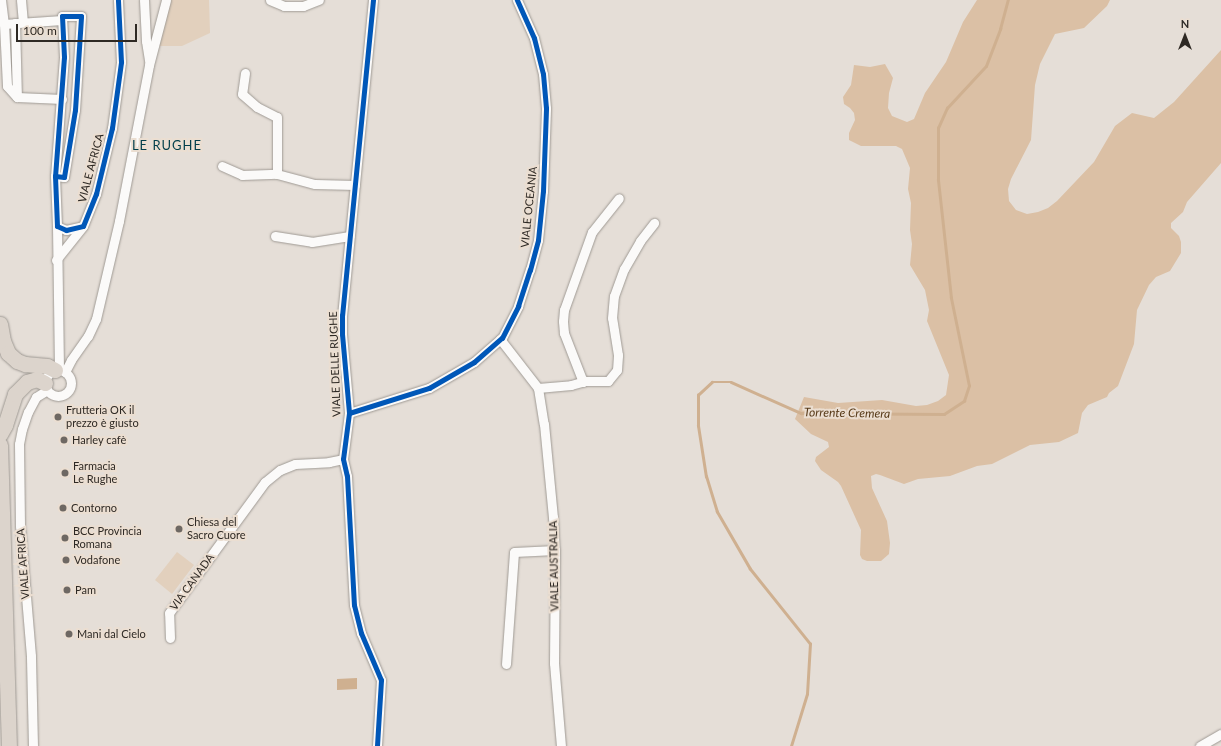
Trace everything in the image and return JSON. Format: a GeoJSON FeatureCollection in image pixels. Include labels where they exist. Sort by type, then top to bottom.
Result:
{"type":"FeatureCollection","features":[{"type":"Feature","properties":{"kind":"highway"},"geometry":{"type":"LineString","coordinates":[[0,324],[3,341],[8,353],[17,361],[25,364],[47,366],[60,371]]}},
{"type":"Feature","properties":{"kind":"highway"},"geometry":{"type":"LineString","coordinates":[[0,434],[6,426],[15,394],[28,382],[37,379],[46,386]]}},
{"type":"Feature","properties":{"kind":"highway"},"geometry":{"type":"LineString","coordinates":[[0,445],[9,746]]}},
{"type":"Feature","properties":{"kind":"street"},"geometry":{"type":"LineString","coordinates":[[1,0],[4,24],[7,86],[17,97],[62,99]]}},
{"type":"Feature","properties":{"kind":"street"},"geometry":{"type":"LineString","coordinates":[[17,97],[21,0]]}},
{"type":"Feature","properties":{"kind":"street","name":"VIALE AFRICA"},"geometry":{"type":"LineString","coordinates":[[56,260],[83,226],[96,194],[112,128],[121,62],[118,0]]}},
{"type":"Feature","properties":{"kind":"street"},"geometry":{"type":"LineString","coordinates":[[144,0],[149,65]]}},
{"type":"Feature","properties":{"kind":"street","name":"VIALE AFRICA"},"geometry":{"type":"LineString","coordinates":[[33,746],[31,656],[20,526],[20,444],[22,429],[28,412],[36,397],[46,386],[48,374],[60,371],[71,360],[88,336],[96,319],[119,221],[149,65],[166,0]]}},
{"type":"Feature","properties":{"kind":"street"},"geometry":{"type":"LineString","coordinates":[[270,0],[284,6],[303,6],[319,0]]}},
{"type":"Feature","properties":{"kind":"street","name":"VIALE DELLE RUGHE"},"geometry":{"type":"LineString","coordinates":[[373,0],[342,334],[349,413],[343,458],[347,476],[354,605],[361,633],[381,680],[377,746]]}},
{"type":"Feature","properties":{"kind":"street","name":"VIALE OCEANIA"},"geometry":{"type":"LineString","coordinates":[[349,413],[429,388],[474,362],[500,340],[518,306],[538,240],[543,191],[546,108],[543,74],[534,38],[517,0]]}},
{"type":"Feature","properties":{"kind":"street"},"geometry":{"type":"LineString","coordinates":[[46,386],[55,396],[66,393],[71,386],[71,382],[60,371],[55,176],[64,57],[62,16],[81,16],[75,110],[64,177],[55,176]]}},
{"type":"Feature","properties":{"kind":"street"},"geometry":{"type":"LineString","coordinates":[[4,24],[62,20]]}},
{"type":"Feature","properties":{"kind":"street"},"geometry":{"type":"LineString","coordinates":[[245,73],[242,94],[257,107],[277,117],[277,174]]}},
{"type":"Feature","properties":{"kind":"street"},"geometry":{"type":"LineString","coordinates":[[222,166],[242,174],[277,174],[315,184],[355,185]]}},
{"type":"Feature","properties":{"kind":"street"},"geometry":{"type":"LineString","coordinates":[[583,382],[564,333],[564,310],[592,232],[619,198]]}},
{"type":"Feature","properties":{"kind":"street"},"geometry":{"type":"LineString","coordinates":[[538,388],[571,385],[583,382],[608,381],[617,370],[618,355],[612,318],[614,296],[624,269],[640,241],[654,223]]}},
{"type":"Feature","properties":{"kind":"street"},"geometry":{"type":"LineString","coordinates":[[57,226],[66,230],[83,226]]}},
{"type":"Feature","properties":{"kind":"street"},"geometry":{"type":"LineString","coordinates":[[275,236],[312,242],[350,236]]}},
{"type":"Feature","properties":{"kind":"street","name":"VIALE AUSTRALIA"},"geometry":{"type":"LineString","coordinates":[[500,340],[538,388],[548,452],[555,550],[554,663],[561,746]]}},
{"type":"Feature","properties":{"kind":"street","name":"VIA CANADA"},"geometry":{"type":"LineString","coordinates":[[170,638],[169,613],[265,482],[280,470],[295,464],[329,462],[343,458]]}},
{"type":"Feature","properties":{"kind":"street"},"geometry":{"type":"LineString","coordinates":[[506,664],[514,552],[555,550]]}},
{"type":"Feature","properties":{"kind":"street"},"geometry":{"type":"LineString","coordinates":[[1200,746],[1221,734]]}},
{"type":"Feature","properties":{"kind":"shaded area"},"geometry":{"type":"Polygon","coordinates":[[[171,0],[209,0],[210,33],[182,46],[159,46],[171,0]]]}},
{"type":"Feature","properties":{"kind":"shaded area"},"geometry":{"type":"Polygon","coordinates":[[[977,0],[1110,0],[1107,6],[1084,28],[1055,34],[1040,64],[1035,85],[1031,140],[1011,179],[1008,189],[1009,201],[1016,210],[1027,214],[1038,212],[1048,208],[1057,201],[1094,162],[1115,126],[1132,113],[1154,118],[1174,102],[1221,50],[1221,163],[1187,202],[1183,212],[1171,223],[1171,228],[1179,236],[1181,242],[1181,253],[1170,271],[1156,277],[1149,285],[1137,310],[1134,344],[1118,386],[1109,393],[1107,397],[1088,405],[1082,413],[1078,433],[1059,442],[1030,445],[992,464],[977,466],[950,476],[918,479],[904,484],[876,474],[871,476],[872,488],[887,521],[890,543],[889,554],[881,561],[867,561],[862,559],[860,555],[861,530],[841,486],[838,482],[821,470],[815,461],[816,457],[829,447],[828,442],[811,434],[795,419],[804,397],[838,403],[882,400],[916,406],[927,405],[938,401],[946,395],[949,375],[927,321],[929,310],[925,290],[910,265],[912,244],[910,230],[911,203],[908,189],[910,168],[902,149],[896,146],[861,146],[849,140],[849,133],[855,120],[854,113],[844,104],[843,97],[851,85],[854,65],[870,67],[885,64],[893,78],[889,93],[888,108],[892,116],[907,122],[914,119],[925,93],[946,62],[963,22],[977,0]]]}},
{"type":"Feature","properties":{"kind":"shaded area"},"geometry":{"type":"Polygon","coordinates":[[[177,552],[194,565],[172,594],[155,580],[177,552]]]}},
{"type":"Feature","properties":{"kind":"shaded area"},"geometry":{"type":"Polygon","coordinates":[[[357,678],[357,689],[337,690],[337,679],[357,678]]]}},
{"type":"Feature","properties":{"kind":"waterway","name":"Torrente Cremera"},"geometry":{"type":"LineString","coordinates":[[791,746],[807,694],[810,644],[750,569],[717,512],[706,477],[698,426],[698,395],[712,382],[731,382],[801,413],[944,414],[964,401],[969,386],[951,298],[938,180],[938,128],[947,108],[986,66],[1000,29],[1008,0]]}},
{"type":"Feature","properties":{"kind":"cycle path"},"geometry":{"type":"LineString","coordinates":[[55,176],[64,177],[75,110],[81,16],[62,16],[64,57],[55,176],[57,226],[66,230],[83,226],[96,194],[112,128],[121,62],[118,0]]}},
{"type":"Feature","properties":{"kind":"cycle path"},"geometry":{"type":"LineString","coordinates":[[373,0],[342,315],[342,334],[349,413],[343,459],[347,476],[354,605],[361,633],[381,680],[377,746]]}},
{"type":"Feature","properties":{"kind":"cycle path"},"geometry":{"type":"LineString","coordinates":[[349,413],[429,388],[474,362],[502,338],[518,306],[538,240],[543,191],[546,108],[543,74],[534,38],[517,0]]}},
{"type":"Feature","properties":{"kind":"place","name":"Frutteria OK il prezzo è giusto"},"geometry":{"type":"Point","coordinates":[58,417]}},
{"type":"Feature","properties":{"kind":"place","name":"Harley cafè"},"geometry":{"type":"Point","coordinates":[64,440]}},
{"type":"Feature","properties":{"kind":"place","name":"Farmacia Le Rughe"},"geometry":{"type":"Point","coordinates":[65,473]}},
{"type":"Feature","properties":{"kind":"place","name":"Contorno"},"geometry":{"type":"Point","coordinates":[63,508]}},
{"type":"Feature","properties":{"kind":"place","name":"Chiesa del Sacro Cuore"},"geometry":{"type":"Point","coordinates":[179,529]}},
{"type":"Feature","properties":{"kind":"place","name":"BCC Provincia Romana"},"geometry":{"type":"Point","coordinates":[65,538]}},
{"type":"Feature","properties":{"kind":"place","name":"Vodafone"},"geometry":{"type":"Point","coordinates":[66,560]}},
{"type":"Feature","properties":{"kind":"place","name":"Pam"},"geometry":{"type":"Point","coordinates":[67,590]}},
{"type":"Feature","properties":{"kind":"place","name":"Mani dal Cielo"},"geometry":{"type":"Point","coordinates":[69,634]}},
{"type":"Feature","properties":{"kind":"district","name":"LE RUGHE"},"geometry":{"type":"Point","coordinates":[167,145]}}]}
